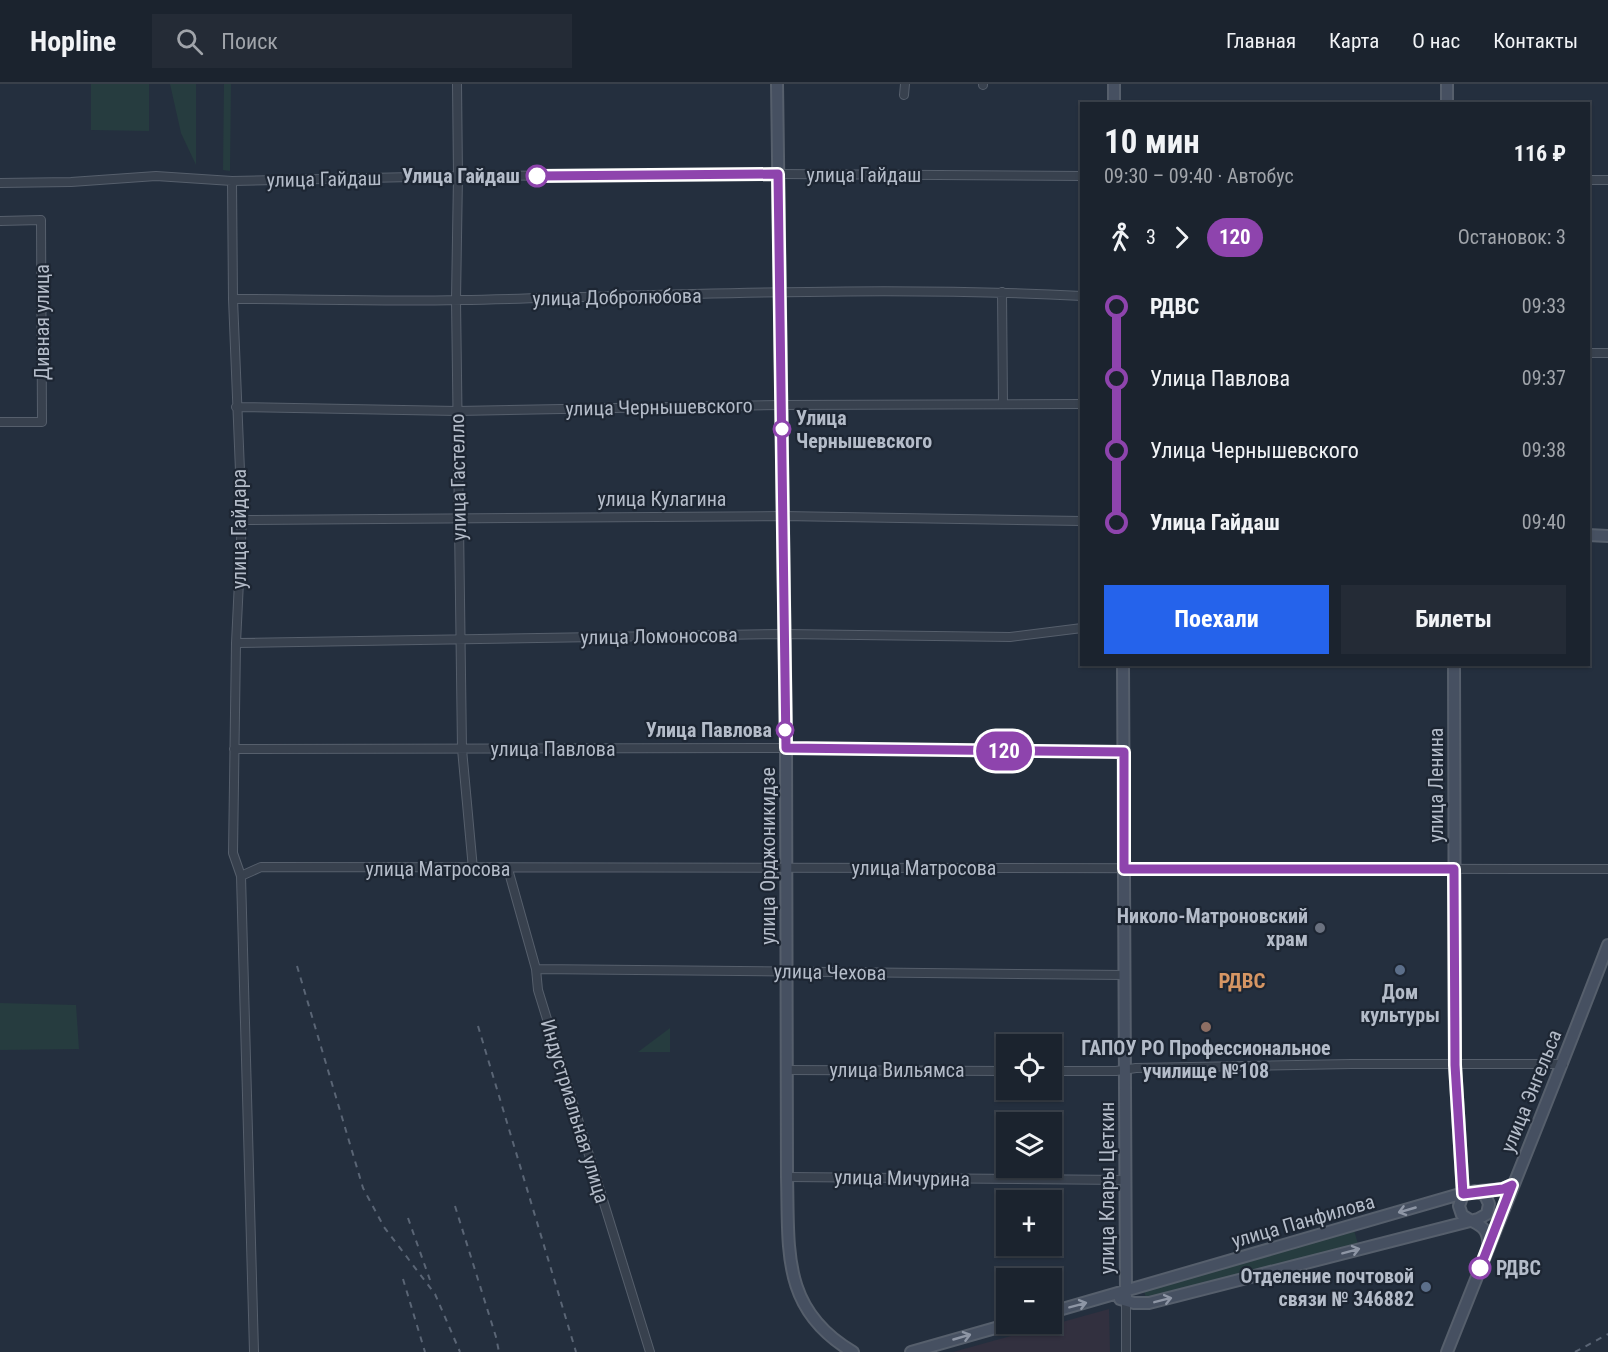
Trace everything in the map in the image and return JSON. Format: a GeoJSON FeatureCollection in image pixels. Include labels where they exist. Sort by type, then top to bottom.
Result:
{"type":"FeatureCollection","features":[{"type":"Feature","properties":{"kind":"street","name":"улица Гастелло"},"geometry":{"type":"LineString","coordinates":[[457,84],[456,300],[462,749],[473,869]]}},
{"type":"Feature","properties":{"kind":"street","name":"улица Орджоникидзе"},"geometry":{"type":"LineString","coordinates":[[777,84],[786,748],[787,1177],[790,1250],[797,1289],[803,1304],[817,1324],[843,1346],[854,1352]]}},
{"type":"Feature","properties":{"kind":"street"},"geometry":{"type":"LineString","coordinates":[[904,95],[905,84]]}},
{"type":"Feature","properties":{"kind":"street"},"geometry":{"type":"LineString","coordinates":[[1114,84],[1114,102]]}},
{"type":"Feature","properties":{"kind":"street"},"geometry":{"type":"LineString","coordinates":[[1447,84],[1447,102]]}},
{"type":"Feature","properties":{"kind":"street","name":"улица Гайдаш"},"geometry":{"type":"LineString","coordinates":[[0,183],[71,182],[156,176],[232,181],[778,174],[1080,176]]}},
{"type":"Feature","properties":{"kind":"street"},"geometry":{"type":"LineString","coordinates":[[1590,180],[1608,180]]}},
{"type":"Feature","properties":{"kind":"street","name":"улица Гайдара"},"geometry":{"type":"LineString","coordinates":[[232,181],[236,407],[242,520],[236,643],[233,853],[241,876]]}},
{"type":"Feature","properties":{"kind":"street","name":"Дивная улица"},"geometry":{"type":"LineString","coordinates":[[0,220],[41,220],[42,422],[0,422]]}},
{"type":"Feature","properties":{"kind":"street"},"geometry":{"type":"LineString","coordinates":[[1002,292],[1003,404]]}},
{"type":"Feature","properties":{"kind":"street","name":"улица Добролюбова"},"geometry":{"type":"LineString","coordinates":[[233,298],[456,300],[779,293],[1002,292],[1080,296]]}},
{"type":"Feature","properties":{"kind":"street"},"geometry":{"type":"LineString","coordinates":[[1590,353],[1608,353]]}},
{"type":"Feature","properties":{"kind":"street","name":"улица Чернышевского"},"geometry":{"type":"LineString","coordinates":[[236,407],[457,411],[782,405],[1080,404]]}},
{"type":"Feature","properties":{"kind":"street","name":"улица Кулагина"},"geometry":{"type":"LineString","coordinates":[[242,520],[783,516],[1080,521]]}},
{"type":"Feature","properties":{"kind":"street"},"geometry":{"type":"LineString","coordinates":[[1590,536],[1608,536]]}},
{"type":"Feature","properties":{"kind":"street","name":"улица Ломоносова"},"geometry":{"type":"LineString","coordinates":[[236,643],[784,634],[1010,637],[1080,628]]}},
{"type":"Feature","properties":{"kind":"street","name":"улица Клары Цеткин"},"geometry":{"type":"LineString","coordinates":[[1123,666],[1126,1352]]}},
{"type":"Feature","properties":{"kind":"street","name":"улица Ленина"},"geometry":{"type":"LineString","coordinates":[[1454,666],[1455,1065],[1468,1193]]}},
{"type":"Feature","properties":{"kind":"street","name":"улица Павлова"},"geometry":{"type":"LineString","coordinates":[[234,749],[786,748],[1124,752]]}},
{"type":"Feature","properties":{"kind":"street","name":"улица Матросова"},"geometry":{"type":"LineString","coordinates":[[241,876],[261,867],[1608,869]]}},
{"type":"Feature","properties":{"kind":"street","name":"Индустриальная улица"},"geometry":{"type":"LineString","coordinates":[[508,869],[536,969],[538,990],[650,1352]]}},
{"type":"Feature","properties":{"kind":"street"},"geometry":{"type":"LineString","coordinates":[[241,876],[254,1352]]}},
{"type":"Feature","properties":{"kind":"street","name":"улица Энгельса"},"geometry":{"type":"LineString","coordinates":[[1447,1352],[1512,1185],[1563,1064],[1608,945]]}},
{"type":"Feature","properties":{"kind":"street","name":"улица Чехова"},"geometry":{"type":"LineString","coordinates":[[536,969],[1125,975]]}},
{"type":"Feature","properties":{"kind":"street"},"geometry":{"type":"LineString","coordinates":[[1062,1071],[1339,1064],[1563,1064]]}},
{"type":"Feature","properties":{"kind":"street","name":"улица Вильямса"},"geometry":{"type":"LineString","coordinates":[[787,1070],[996,1071]]}},
{"type":"Feature","properties":{"kind":"street","name":"улица Мичурина"},"geometry":{"type":"LineString","coordinates":[[787,1177],[1125,1180]]}},
{"type":"Feature","properties":{"kind":"street","name":"улица Панфилова"},"geometry":{"type":"LineString","coordinates":[[1062,1309],[1105,1298],[1126,1296],[1468,1193],[1503,1189],[1512,1185]]}},
{"type":"Feature","properties":{"kind":"street"},"geometry":{"type":"LineString","coordinates":[[1475,1220],[1487,1214],[1489,1204],[1485,1195],[1468,1193],[1460,1200],[1460,1210],[1466,1218],[1475,1220],[1485,1231],[1488,1248]]}},
{"type":"Feature","properties":{"kind":"street","name":"улица Панфилова"},"geometry":{"type":"LineString","coordinates":[[1126,1296],[1149,1304],[1490,1218],[1501,1213]]}},
{"type":"Feature","properties":{"kind":"street"},"geometry":{"type":"LineString","coordinates":[[911,1352],[996,1328]]}},
{"type":"Feature","properties":{"kind":"shaded area"},"geometry":{"type":"Polygon","coordinates":[[[1109,1309],[1110,1352],[953,1352],[1018,1334],[1062,1334],[1062,1322],[1109,1309]]]}},
{"type":"Feature","properties":{"kind":"green space"},"geometry":{"type":"Polygon","coordinates":[[[91,84],[149,84],[149,131],[91,130],[91,84]]]}},
{"type":"Feature","properties":{"kind":"green space"},"geometry":{"type":"Polygon","coordinates":[[[170,84],[196,84],[196,165],[181,133],[170,84]]]}},
{"type":"Feature","properties":{"kind":"green space"},"geometry":{"type":"Polygon","coordinates":[[[224,84],[231,84],[230,171],[223,170],[224,84]]]}},
{"type":"Feature","properties":{"kind":"green space"},"geometry":{"type":"Polygon","coordinates":[[[0,1003],[76,1005],[79,1049],[0,1050],[0,1003]]]}},
{"type":"Feature","properties":{"kind":"green space"},"geometry":{"type":"Polygon","coordinates":[[[670,1028],[670,1052],[638,1052],[670,1028]]]}},
{"type":"Feature","properties":{"kind":"green space"},"geometry":{"type":"Polygon","coordinates":[[[1354,1230],[1358,1244],[1147,1301],[1143,1288],[1354,1230]]]}},
{"type":"Feature","properties":{"kind":"railway"},"geometry":{"type":"LineString","coordinates":[[297,966],[363,1188],[384,1227],[435,1294],[460,1352]]}},
{"type":"Feature","properties":{"kind":"railway"},"geometry":{"type":"LineString","coordinates":[[478,1026],[576,1352]]}},
{"type":"Feature","properties":{"kind":"railway"},"geometry":{"type":"LineString","coordinates":[[455,1206],[499,1352]]}},
{"type":"Feature","properties":{"kind":"railway"},"geometry":{"type":"LineString","coordinates":[[408,1218],[430,1280]]}},
{"type":"Feature","properties":{"kind":"railway"},"geometry":{"type":"LineString","coordinates":[[403,1279],[425,1352]]}},
{"type":"Feature","properties":{"kind":"railway"},"geometry":{"type":"LineString","coordinates":[[1575,1352],[1608,1334]]}},
{"type":"Feature","properties":{"kind":"bus line","name":"120"},"geometry":{"type":"LineString","coordinates":[[537,176],[778,174],[786,748],[1124,752],[1124,869],[1454,869],[1455,1065],[1463,1194],[1503,1189],[1512,1185],[1480,1268]]}},
{"type":"Feature","properties":{"kind":"place","name":"Улица Гайдаш"},"geometry":{"type":"Point","coordinates":[537,176]}},
{"type":"Feature","properties":{"kind":"place","name":"Улица Чернышевского"},"geometry":{"type":"Point","coordinates":[782,429]}},
{"type":"Feature","properties":{"kind":"place","name":"Улица Павлова"},"geometry":{"type":"Point","coordinates":[785,730]}},
{"type":"Feature","properties":{"kind":"place","name":"Николо-Матроновский храм"},"geometry":{"type":"Point","coordinates":[1320,928]}},
{"type":"Feature","properties":{"kind":"place","name":"Дом культуры"},"geometry":{"type":"Point","coordinates":[1400,970]}},
{"type":"Feature","properties":{"kind":"place","name":"ГАПОУ РО Профессиональное училище №108"},"geometry":{"type":"Point","coordinates":[1206,1027]}},
{"type":"Feature","properties":{"kind":"place","name":"РДВС"},"geometry":{"type":"Point","coordinates":[1480,1268]}},
{"type":"Feature","properties":{"kind":"place","name":"Отделение почтовой связи № 346882"},"geometry":{"type":"Point","coordinates":[1426,1287]}},
{"type":"Feature","properties":{"kind":"district","name":"РДВС"},"geometry":{"type":"Point","coordinates":[1242,981]}}]}
